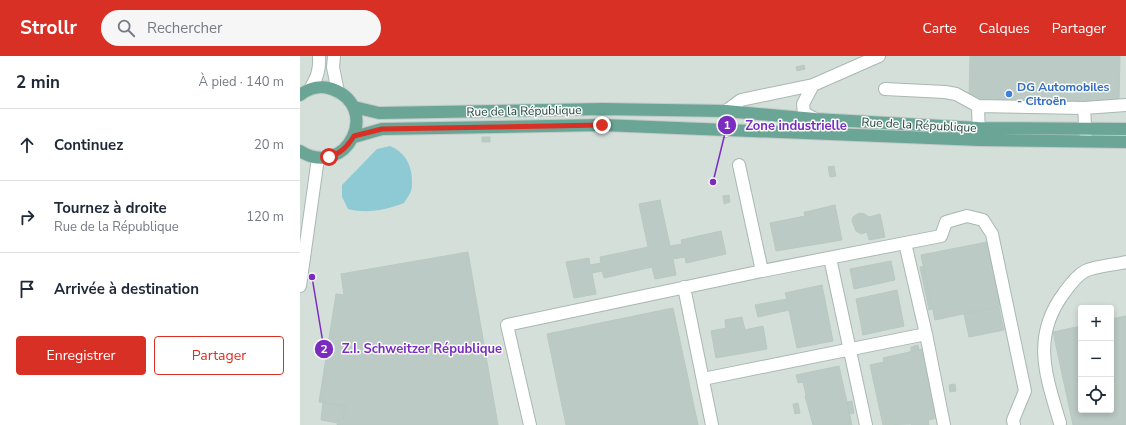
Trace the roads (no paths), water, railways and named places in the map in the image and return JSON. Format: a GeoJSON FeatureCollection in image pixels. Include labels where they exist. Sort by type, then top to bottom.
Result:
{"type":"FeatureCollection","features":[{"type":"Feature","properties":{"kind":"main road"},"geometry":{"type":"LineString","coordinates":[[300,151],[318,158],[329,157],[340,153],[348,146],[354,136],[356,117],[354,107],[347,98],[338,92],[320,88],[305,92]]}},
{"type":"Feature","properties":{"kind":"main road","name":"Rue de la République"},"geometry":{"type":"LineString","coordinates":[[354,107],[379,114],[602,109],[726,112],[814,119],[978,128],[1126,129]]}},
{"type":"Feature","properties":{"kind":"main road","name":"Rue de la République"},"geometry":{"type":"LineString","coordinates":[[354,136],[382,129],[594,125],[980,140],[1126,142]]}},
{"type":"Feature","properties":{"kind":"street"},"geometry":{"type":"LineString","coordinates":[[305,92],[316,79],[320,66],[319,56]]}},
{"type":"Feature","properties":{"kind":"street"},"geometry":{"type":"LineString","coordinates":[[334,56],[332,67],[338,92]]}},
{"type":"Feature","properties":{"kind":"street"},"geometry":{"type":"LineString","coordinates":[[725,131],[726,112],[741,100],[813,85],[879,56]]}},
{"type":"Feature","properties":{"kind":"street"},"geometry":{"type":"LineString","coordinates":[[813,85],[803,104],[804,112],[814,119]]}},
{"type":"Feature","properties":{"kind":"street"},"geometry":{"type":"LineString","coordinates":[[885,89],[945,92],[956,94],[978,106],[1084,108],[1126,105]]}},
{"type":"Feature","properties":{"kind":"street"},"geometry":{"type":"LineString","coordinates":[[978,106],[978,128],[980,140]]}},
{"type":"Feature","properties":{"kind":"street"},"geometry":{"type":"LineString","coordinates":[[1084,108],[1084,129],[1086,141]]}},
{"type":"Feature","properties":{"kind":"street"},"geometry":{"type":"LineString","coordinates":[[300,286],[305,212],[318,158]]}},
{"type":"Feature","properties":{"kind":"street"},"geometry":{"type":"LineString","coordinates":[[739,165],[762,271]]}},
{"type":"Feature","properties":{"kind":"street"},"geometry":{"type":"LineString","coordinates":[[530,425],[506,325],[762,271],[941,236],[946,222],[967,216],[983,220],[992,234],[1025,390],[1013,420],[1014,425]]}},
{"type":"Feature","properties":{"kind":"street"},"geometry":{"type":"LineString","coordinates":[[904,243],[926,334],[944,425]]}},
{"type":"Feature","properties":{"kind":"street"},"geometry":{"type":"LineString","coordinates":[[830,258],[866,425]]}},
{"type":"Feature","properties":{"kind":"street"},"geometry":{"type":"LineString","coordinates":[[1060,423],[1044,363],[1044,341],[1053,308],[1070,285],[1085,271],[1126,262]]}},
{"type":"Feature","properties":{"kind":"street"},"geometry":{"type":"LineString","coordinates":[[684,287],[712,425]]}},
{"type":"Feature","properties":{"kind":"street"},"geometry":{"type":"LineString","coordinates":[[703,379],[926,334]]}},
{"type":"Feature","properties":{"kind":"water"},"geometry":{"type":"Polygon","coordinates":[[[390,146],[405,157],[410,167],[412,188],[404,203],[390,208],[369,211],[348,209],[342,197],[342,185],[377,149],[390,146]]]}},
{"type":"Feature","properties":{"kind":"place","name":"DG Automobiles - Citroën"},"geometry":{"type":"Point","coordinates":[1009,94]}},
{"type":"Feature","properties":{"kind":"place","name":"Zone industrielle"},"geometry":{"type":"Point","coordinates":[713,182]}},
{"type":"Feature","properties":{"kind":"place","name":"Z.I. Schweitzer République"},"geometry":{"type":"Point","coordinates":[312,277]}}]}
